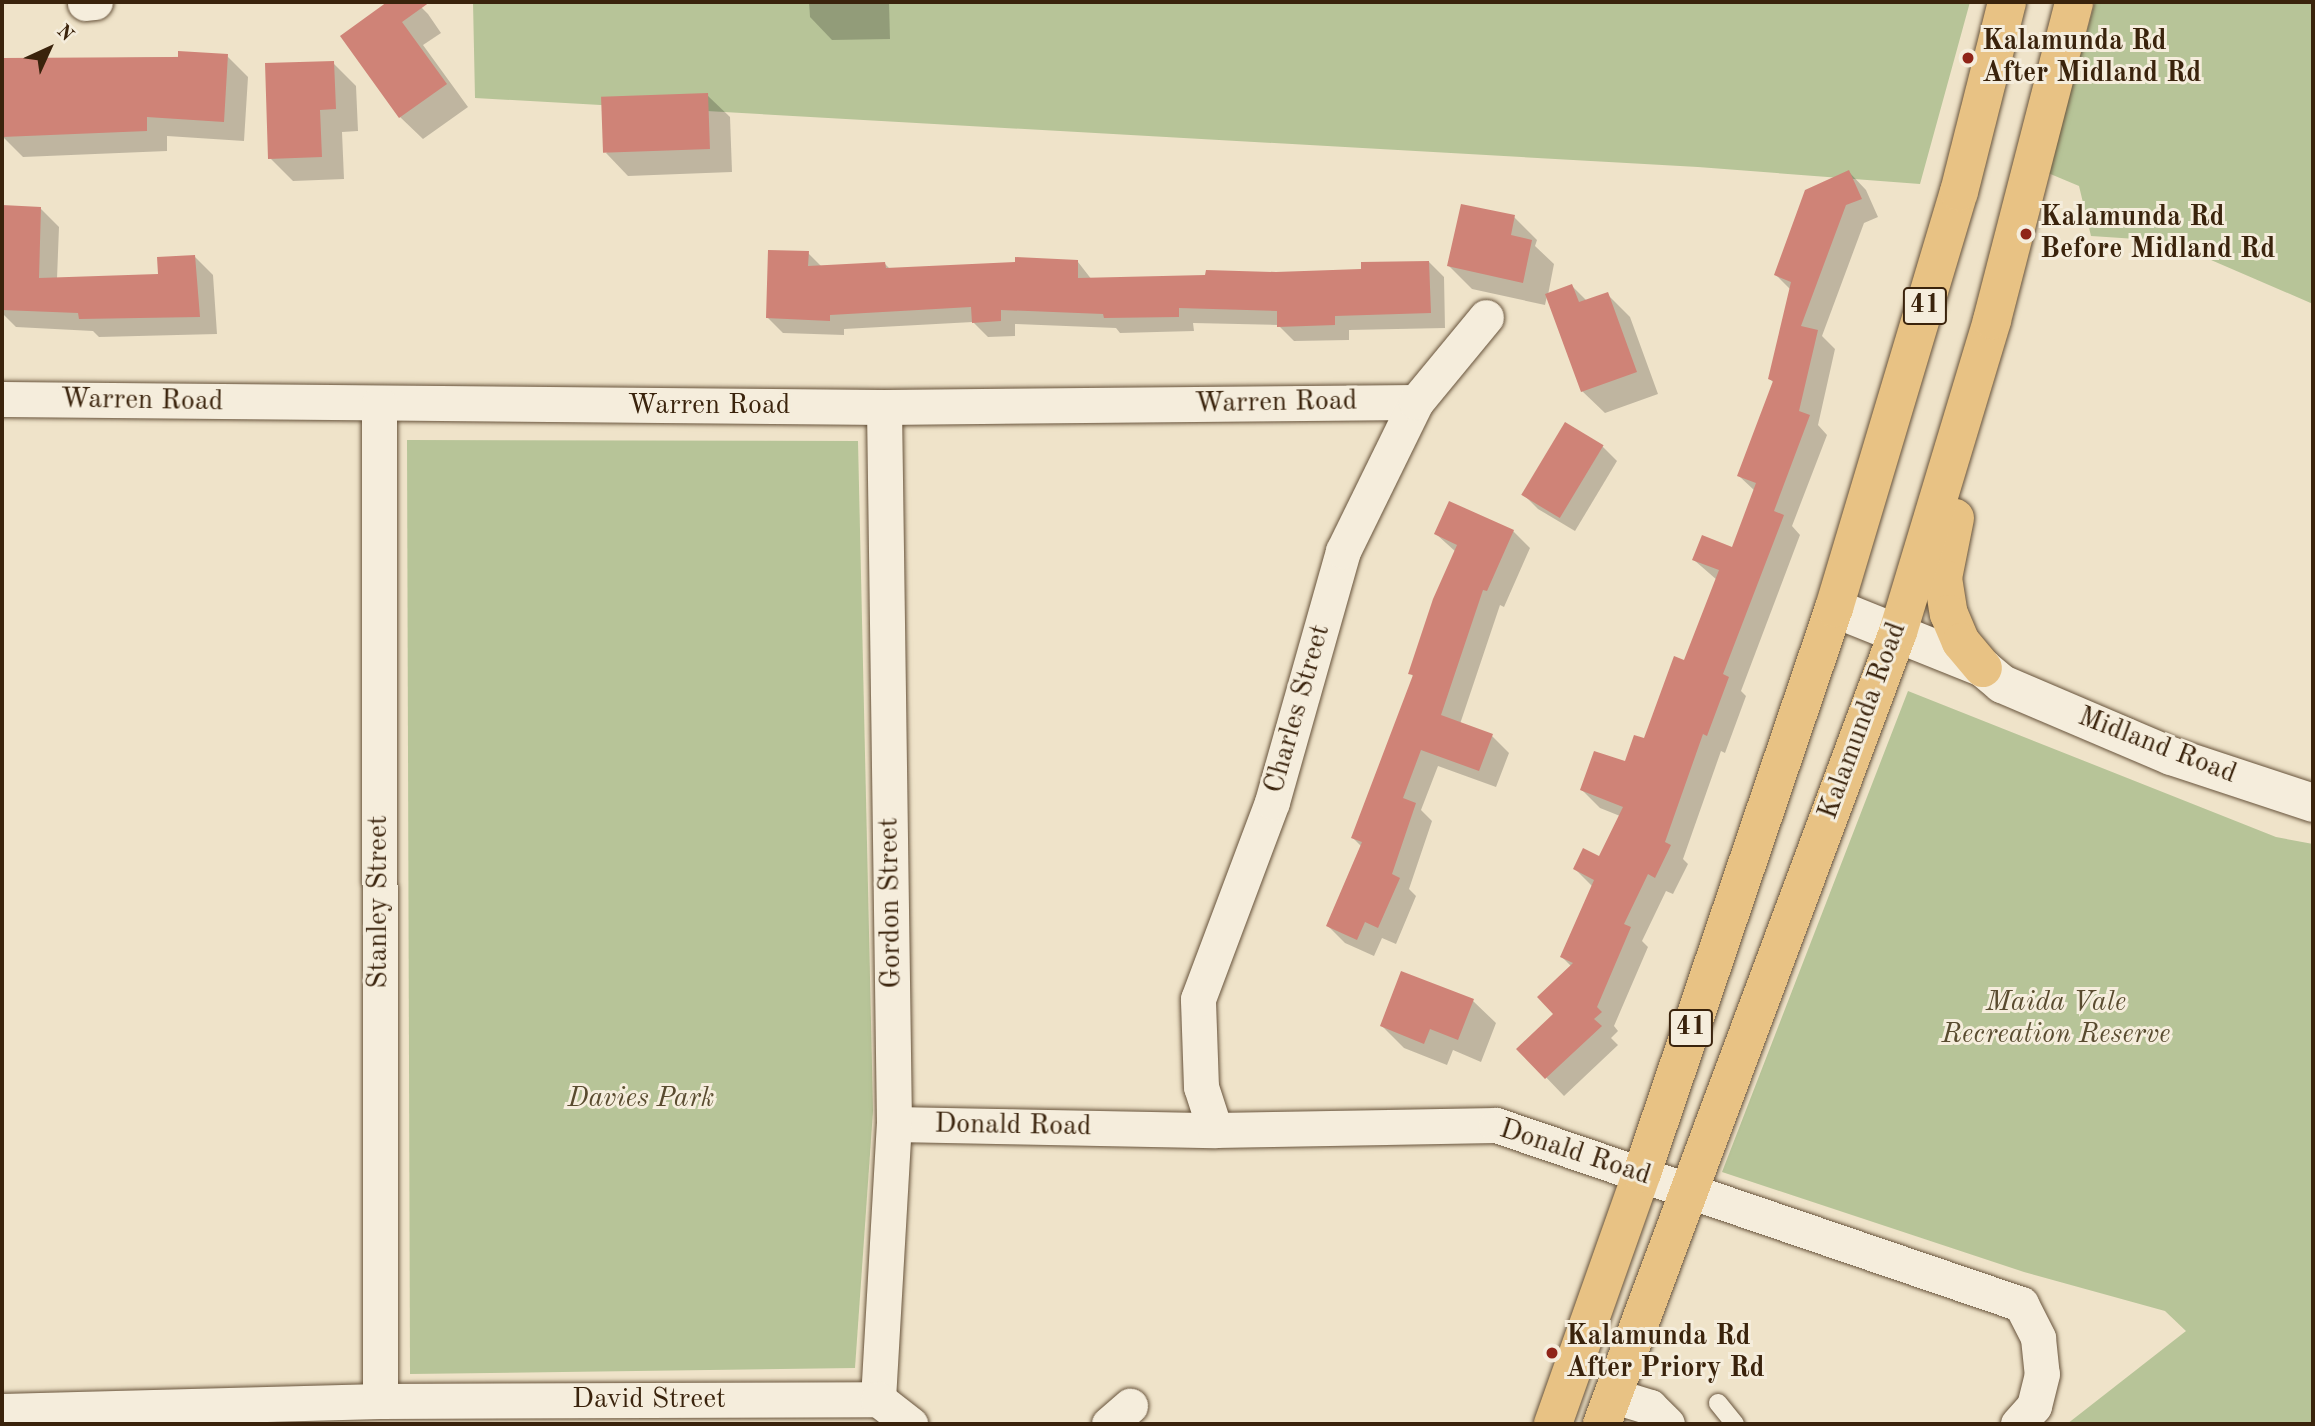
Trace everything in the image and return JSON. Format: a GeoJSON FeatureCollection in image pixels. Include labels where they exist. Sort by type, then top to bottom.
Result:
{"type":"FeatureCollection","features":[{"type":"Feature","properties":{"kind":"main road","name":"41"},"geometry":{"type":"LineString","coordinates":[[1553,1424],[1642,1173],[1830,620],[1959,192],[2007,2]]}},
{"type":"Feature","properties":{"kind":"main road","name":"Kalamunda Road"},"geometry":{"type":"LineString","coordinates":[[1607,1410],[1893,642],[1992,320],[2074,2]]}},
{"type":"Feature","properties":{"kind":"main road"},"geometry":{"type":"LineString","coordinates":[[1992,320],[1943,578],[1949,614],[1961,642],[1993,676]]}},
{"type":"Feature","properties":{"kind":"main road","name":"Midland Road"},"geometry":{"type":"LineString","coordinates":[[1830,620],[1893,642],[1974,683],[1993,676],[2171,755],[2313,803]]}},
{"type":"Feature","properties":{"kind":"street"},"geometry":{"type":"LineString","coordinates":[[85,2],[95,2]]}},
{"type":"Feature","properties":{"kind":"street","name":"Charles Street"},"geometry":{"type":"LineString","coordinates":[[1215,1130],[1201,1087],[1198,999],[1272,802],[1343,551],[1416,402],[1486,317]]}},
{"type":"Feature","properties":{"kind":"street","name":"Warren Road"},"geometry":{"type":"LineString","coordinates":[[2,399],[884,407],[1416,402]]}},
{"type":"Feature","properties":{"kind":"street","name":"Stanley Street"},"geometry":{"type":"LineString","coordinates":[[379,404],[380,1401]]}},
{"type":"Feature","properties":{"kind":"street","name":"Gordon Street"},"geometry":{"type":"LineString","coordinates":[[878,1399],[894,1124],[884,407]]}},
{"type":"Feature","properties":{"kind":"street","name":"Donald Road"},"geometry":{"type":"LineString","coordinates":[[894,1124],[1215,1130],[1496,1125],[2021,1304],[2038,1338],[2042,1374],[2034,1406],[2018,1424]]}},
{"type":"Feature","properties":{"kind":"street"},"geometry":{"type":"LineString","coordinates":[[878,1399],[910,1424]]}},
{"type":"Feature","properties":{"kind":"street","name":"David Street"},"geometry":{"type":"LineString","coordinates":[[2,1411],[380,1401],[661,1412],[878,1399]]}},
{"type":"Feature","properties":{"kind":"street"},"geometry":{"type":"LineString","coordinates":[[1607,1410],[1650,1407],[1667,1424]]}},
{"type":"Feature","properties":{"kind":"lane"},"geometry":{"type":"LineString","coordinates":[[1718,1403],[1735,1424]]}},
{"type":"Feature","properties":{"kind":"green space"},"geometry":{"type":"Polygon","coordinates":[[[473,2],[1970,2],[1920,184],[1698,167],[475,98],[473,2]]]}},
{"type":"Feature","properties":{"kind":"green space"},"geometry":{"type":"Polygon","coordinates":[[[2095,2],[2313,2],[2313,304],[2167,241],[2091,236],[2079,186],[2048,173],[2095,2]]]}},
{"type":"Feature","properties":{"kind":"green space","name":"Davies Park"},"geometry":{"type":"Polygon","coordinates":[[[407,440],[858,441],[873,1111],[855,1368],[410,1374],[407,440]]]}},
{"type":"Feature","properties":{"kind":"green space","name":"Maida Vale Recreation Reserve"},"geometry":{"type":"Polygon","coordinates":[[[1908,691],[2276,837],[2313,844],[2313,1424],[2067,1424],[2186,1331],[2165,1311],[2024,1272],[1722,1172],[1908,691]]]}},
{"type":"Feature","properties":{"kind":"building"},"geometry":{"type":"Polygon","coordinates":[[[387,2],[430,2],[402,22],[447,84],[399,118],[340,36],[387,2]]]}},
{"type":"Feature","properties":{"kind":"building"},"geometry":{"type":"Polygon","coordinates":[[[178,51],[228,54],[224,122],[147,117],[147,131],[2,137],[2,58],[178,57],[178,51]]]}},
{"type":"Feature","properties":{"kind":"building"},"geometry":{"type":"Polygon","coordinates":[[[334,61],[336,109],[320,110],[322,157],[268,159],[265,63],[334,61]]]}},
{"type":"Feature","properties":{"kind":"building"},"geometry":{"type":"Polygon","coordinates":[[[708,93],[710,149],[603,153],[601,97],[708,93]]]}},
{"type":"Feature","properties":{"kind":"building"},"geometry":{"type":"Polygon","coordinates":[[[1849,170],[1862,199],[1846,205],[1801,326],[1818,330],[1799,411],[1810,415],[1774,511],[1784,515],[1723,674],[1729,677],[1707,736],[1703,734],[1665,842],[1671,845],[1655,878],[1648,874],[1624,924],[1631,927],[1597,1007],[1602,1012],[1594,1019],[1602,1026],[1545,1079],[1516,1049],[1553,1014],[1537,997],[1573,963],[1560,957],[1594,880],[1573,869],[1583,848],[1599,856],[1623,807],[1580,790],[1594,751],[1625,761],[1634,735],[1644,738],[1674,656],[1684,660],[1719,570],[1692,560],[1702,535],[1732,547],[1756,483],[1737,476],[1773,381],[1768,379],[1791,282],[1774,275],[1805,190],[1849,170]]]}},
{"type":"Feature","properties":{"kind":"building"},"geometry":{"type":"Polygon","coordinates":[[[1461,204],[1515,215],[1511,235],[1532,240],[1523,283],[1447,266],[1461,204]]]}},
{"type":"Feature","properties":{"kind":"building"},"geometry":{"type":"Polygon","coordinates":[[[2,205],[41,207],[39,278],[158,274],[157,257],[195,255],[200,317],[79,319],[78,313],[2,310],[2,205]]]}},
{"type":"Feature","properties":{"kind":"building"},"geometry":{"type":"Polygon","coordinates":[[[768,250],[809,251],[808,266],[885,262],[886,268],[1015,262],[1015,257],[1078,260],[1078,278],[1205,275],[1206,270],[1276,272],[1361,269],[1361,262],[1429,261],[1431,313],[1335,316],[1335,325],[1277,327],[1277,311],[1179,308],[1179,317],[1104,318],[1103,314],[1001,310],[1001,321],[972,323],[971,307],[830,315],[830,321],[766,318],[768,250]]]}},
{"type":"Feature","properties":{"kind":"building"},"geometry":{"type":"Polygon","coordinates":[[[1572,284],[1579,302],[1608,292],[1637,372],[1581,392],[1545,294],[1572,284]]]}},
{"type":"Feature","properties":{"kind":"building"},"geometry":{"type":"Polygon","coordinates":[[[1565,422],[1604,445],[1560,518],[1521,495],[1565,422]]]}},
{"type":"Feature","properties":{"kind":"building"},"geometry":{"type":"Polygon","coordinates":[[[1449,501],[1514,530],[1487,591],[1483,590],[1441,715],[1493,734],[1479,771],[1421,750],[1403,798],[1416,803],[1392,874],[1400,878],[1378,928],[1365,922],[1357,940],[1326,926],[1362,842],[1351,838],[1413,675],[1408,674],[1433,599],[1457,545],[1434,534],[1449,501]]]}},
{"type":"Feature","properties":{"kind":"building"},"geometry":{"type":"Polygon","coordinates":[[[1401,971],[1474,999],[1458,1040],[1430,1029],[1424,1044],[1380,1026],[1401,971]]]}},
{"type":"Feature","properties":{"kind":"place","name":"Kalamunda Rd After Midland Rd"},"geometry":{"type":"Point","coordinates":[1968,58]}},
{"type":"Feature","properties":{"kind":"place","name":"Kalamunda Rd Before Midland Rd"},"geometry":{"type":"Point","coordinates":[2026,234]}},
{"type":"Feature","properties":{"kind":"place","name":"Kalamunda Rd After Priory Rd"},"geometry":{"type":"Point","coordinates":[1552,1353]}}]}
